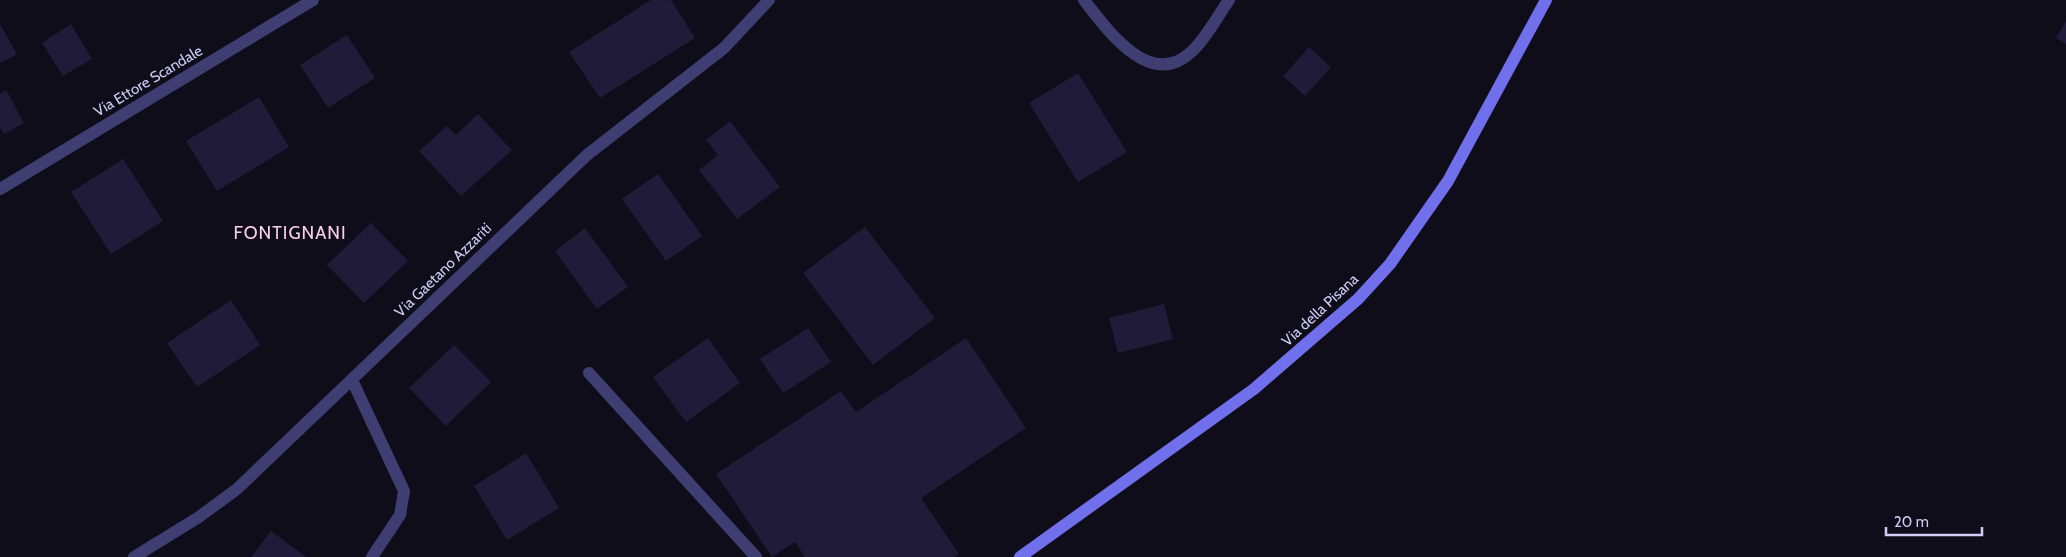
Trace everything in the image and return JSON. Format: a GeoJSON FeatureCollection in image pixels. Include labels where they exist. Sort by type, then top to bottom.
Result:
{"type":"FeatureCollection","features":[{"type":"Feature","properties":{"kind":"main road","name":"Via della Pisana"},"geometry":{"type":"LineString","coordinates":[[1020,557],[1254,389],[1358,299],[1395,257],[1448,181],[1546,0]]}},
{"type":"Feature","properties":{"kind":"street","name":"Via Ettore Scandale"},"geometry":{"type":"LineString","coordinates":[[0,188],[313,0]]}},
{"type":"Feature","properties":{"kind":"street","name":"Via Gaetano Azzariti"},"geometry":{"type":"LineString","coordinates":[[134,557],[199,517],[237,489],[581,160],[615,131],[718,53],[768,0]]}},
{"type":"Feature","properties":{"kind":"street"},"geometry":{"type":"LineString","coordinates":[[1084,0],[1132,55],[1147,62],[1160,64],[1182,59],[1192,52],[1229,0]]}},
{"type":"Feature","properties":{"kind":"street"},"geometry":{"type":"LineString","coordinates":[[589,373],[756,557]]}},
{"type":"Feature","properties":{"kind":"street"},"geometry":{"type":"LineString","coordinates":[[352,380],[404,491],[400,515],[372,557]]}},
{"type":"Feature","properties":{"kind":"building"},"geometry":{"type":"Polygon","coordinates":[[[651,0],[671,0],[695,38],[600,98],[569,52],[651,0]]]}},
{"type":"Feature","properties":{"kind":"building"},"geometry":{"type":"Polygon","coordinates":[[[2066,21],[2066,44],[2056,38],[2066,21]]]}},
{"type":"Feature","properties":{"kind":"building"},"geometry":{"type":"Polygon","coordinates":[[[0,24],[17,54],[0,63],[0,24]]]}},
{"type":"Feature","properties":{"kind":"building"},"geometry":{"type":"Polygon","coordinates":[[[71,24],[92,59],[63,76],[42,43],[71,24]]]}},
{"type":"Feature","properties":{"kind":"building"},"geometry":{"type":"Polygon","coordinates":[[[347,35],[375,78],[328,108],[300,65],[347,35]]]}},
{"type":"Feature","properties":{"kind":"building"},"geometry":{"type":"Polygon","coordinates":[[[1309,47],[1331,67],[1305,96],[1283,76],[1309,47]]]}},
{"type":"Feature","properties":{"kind":"building"},"geometry":{"type":"Polygon","coordinates":[[[1078,73],[1127,152],[1078,182],[1029,103],[1078,73]]]}},
{"type":"Feature","properties":{"kind":"building"},"geometry":{"type":"Polygon","coordinates":[[[6,90],[24,123],[4,134],[0,127],[0,94],[6,90]]]}},
{"type":"Feature","properties":{"kind":"building"},"geometry":{"type":"Polygon","coordinates":[[[259,97],[289,147],[217,191],[186,141],[259,97]]]}},
{"type":"Feature","properties":{"kind":"building"},"geometry":{"type":"Polygon","coordinates":[[[478,114],[512,150],[461,196],[419,151],[447,126],[456,135],[478,114]]]}},
{"type":"Feature","properties":{"kind":"building"},"geometry":{"type":"Polygon","coordinates":[[[730,121],[780,187],[737,219],[699,170],[718,155],[706,140],[730,121]]]}},
{"type":"Feature","properties":{"kind":"building"},"geometry":{"type":"Polygon","coordinates":[[[123,159],[163,221],[111,254],[71,192],[123,159]]]}},
{"type":"Feature","properties":{"kind":"building"},"geometry":{"type":"Polygon","coordinates":[[[658,174],[702,236],[666,261],[622,199],[658,174]]]}},
{"type":"Feature","properties":{"kind":"building"},"geometry":{"type":"Polygon","coordinates":[[[371,223],[408,261],[364,303],[327,265],[371,223]]]}},
{"type":"Feature","properties":{"kind":"building"},"geometry":{"type":"Polygon","coordinates":[[[865,227],[935,318],[873,365],[803,273],[865,227]]]}},
{"type":"Feature","properties":{"kind":"building"},"geometry":{"type":"Polygon","coordinates":[[[585,228],[628,287],[597,309],[555,251],[585,228]]]}},
{"type":"Feature","properties":{"kind":"building"},"geometry":{"type":"Polygon","coordinates":[[[231,300],[260,345],[197,387],[167,343],[231,300]]]}},
{"type":"Feature","properties":{"kind":"building"},"geometry":{"type":"Polygon","coordinates":[[[1164,304],[1173,339],[1118,353],[1109,318],[1164,304]]]}},
{"type":"Feature","properties":{"kind":"building"},"geometry":{"type":"Polygon","coordinates":[[[808,328],[831,362],[783,393],[760,359],[808,328]]]}},
{"type":"Feature","properties":{"kind":"building"},"geometry":{"type":"Polygon","coordinates":[[[708,338],[740,383],[686,422],[653,377],[708,338]]]}},
{"type":"Feature","properties":{"kind":"building"},"geometry":{"type":"Polygon","coordinates":[[[966,338],[1026,428],[921,498],[959,554],[954,557],[805,557],[795,542],[772,557],[716,474],[841,391],[856,412],[966,338]]]}},
{"type":"Feature","properties":{"kind":"building"},"geometry":{"type":"Polygon","coordinates":[[[454,345],[491,382],[446,426],[409,388],[454,345]]]}},
{"type":"Feature","properties":{"kind":"building"},"geometry":{"type":"Polygon","coordinates":[[[526,453],[559,508],[507,540],[474,486],[526,453]]]}},
{"type":"Feature","properties":{"kind":"building"},"geometry":{"type":"Polygon","coordinates":[[[271,531],[306,557],[251,557],[271,531]]]}},
{"type":"Feature","properties":{"kind":"district","name":"FONTIGNANI"},"geometry":{"type":"Point","coordinates":[290,233]}}]}
